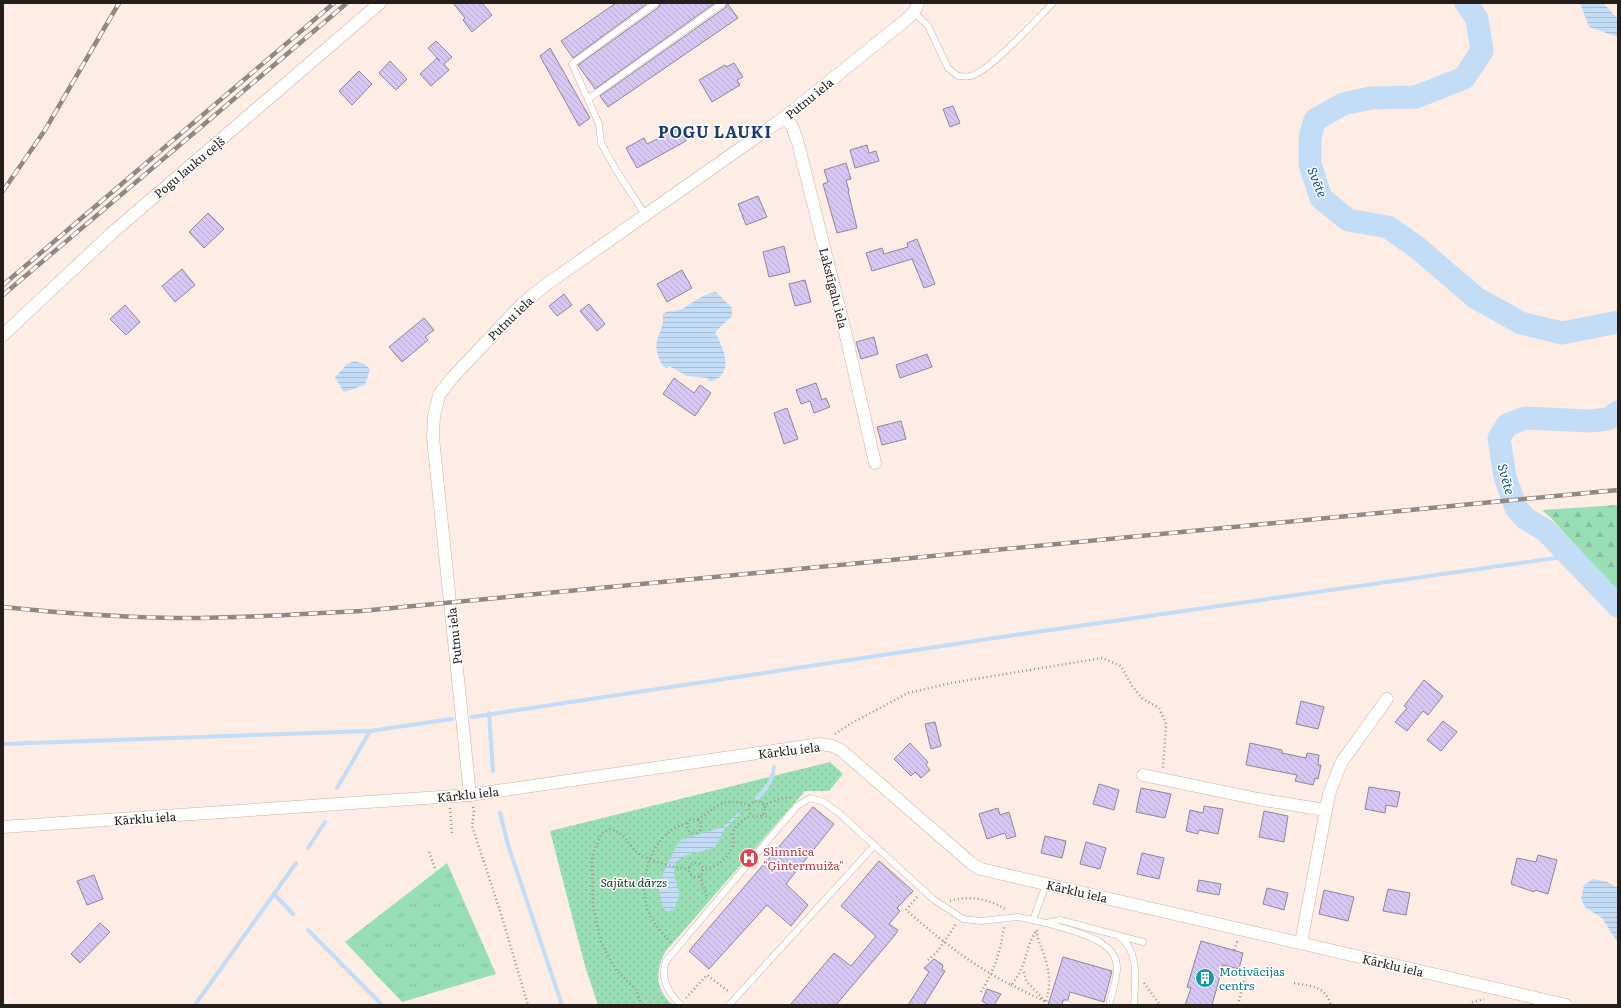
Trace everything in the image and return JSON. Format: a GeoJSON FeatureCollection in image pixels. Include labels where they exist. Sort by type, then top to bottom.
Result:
{"type":"FeatureCollection","features":[{"type":"Feature","properties":{"kind":"street","name":"Pogu lauku ceļš"},"geometry":{"type":"LineString","coordinates":[[3,335],[112,233],[380,3]]}},
{"type":"Feature","properties":{"kind":"street","name":"Putnu iela"},"geometry":{"type":"LineString","coordinates":[[470,795],[433,438],[434,416],[439,395],[461,368],[522,304],[567,269],[646,216],[785,117],[916,8]]}},
{"type":"Feature","properties":{"kind":"street","name":"Lakstīgalu iela"},"geometry":{"type":"LineString","coordinates":[[785,117],[792,126],[798,143],[844,327],[875,463]]}},
{"type":"Feature","properties":{"kind":"street"},"geometry":{"type":"LineString","coordinates":[[1301,943],[1329,794],[1341,763],[1363,735],[1387,699]]}},
{"type":"Feature","properties":{"kind":"street","name":"Kārklu iela"},"geometry":{"type":"LineString","coordinates":[[3,827],[470,795],[820,744],[833,746],[841,750],[971,863],[982,870],[1566,1005]]}},
{"type":"Feature","properties":{"kind":"street"},"geometry":{"type":"LineString","coordinates":[[1143,775],[1265,800],[1325,810]]}},
{"type":"Feature","properties":{"kind":"lane"},"geometry":{"type":"LineString","coordinates":[[646,216],[616,170],[601,142],[599,124],[574,73],[572,64],[656,3]]}},
{"type":"Feature","properties":{"kind":"lane"},"geometry":{"type":"LineString","coordinates":[[588,99],[723,3]]}},
{"type":"Feature","properties":{"kind":"lane","name":"Putnu iela"},"geometry":{"type":"LineString","coordinates":[[916,8],[928,26],[948,68],[958,76],[971,76],[999,56],[1053,3]]}},
{"type":"Feature","properties":{"kind":"lane"},"geometry":{"type":"LineString","coordinates":[[681,1005],[674,998],[665,982],[663,969],[666,961],[708,910],[804,800],[810,798],[824,802],[922,890],[961,918],[981,921],[1018,917],[1046,923],[1106,944],[1112,951],[1117,968],[1109,1005]]}},
{"type":"Feature","properties":{"kind":"lane"},"geometry":{"type":"LineString","coordinates":[[729,1005],[874,846]]}},
{"type":"Feature","properties":{"kind":"lane"},"geometry":{"type":"LineString","coordinates":[[1033,920],[1046,884]]}},
{"type":"Feature","properties":{"kind":"lane"},"geometry":{"type":"LineString","coordinates":[[1046,923],[1060,920],[1143,942]]}},
{"type":"Feature","properties":{"kind":"lane"},"geometry":{"type":"LineString","coordinates":[[1118,936],[1124,940],[1131,950],[1135,969],[1134,1005]]}},
{"type":"Feature","properties":{"kind":"path"},"geometry":{"type":"LineString","coordinates":[[820,744],[850,724],[908,693],[951,683],[1102,658],[1121,666],[1132,686],[1143,699],[1159,708],[1166,724],[1165,755],[1162,778]]}},
{"type":"Feature","properties":{"kind":"path"},"geometry":{"type":"LineString","coordinates":[[470,795],[474,812],[472,826],[502,914],[528,1005]]}},
{"type":"Feature","properties":{"kind":"path"},"geometry":{"type":"LineString","coordinates":[[449,797],[452,835]]}},
{"type":"Feature","properties":{"kind":"path"},"geometry":{"type":"LineString","coordinates":[[676,948],[661,932],[652,919],[646,904],[645,884],[650,858],[661,840],[672,830],[692,819],[698,820],[720,803],[736,801],[750,806],[757,802],[763,805],[783,798],[794,797],[804,800]]}},
{"type":"Feature","properties":{"kind":"path"},"geometry":{"type":"LineString","coordinates":[[751,814],[756,817],[762,815],[765,810],[763,805]]}},
{"type":"Feature","properties":{"kind":"path"},"geometry":{"type":"LineString","coordinates":[[750,806],[751,814]]}},
{"type":"Feature","properties":{"kind":"path"},"geometry":{"type":"LineString","coordinates":[[702,870],[714,866],[728,855],[733,844],[733,833],[738,825],[751,814]]}},
{"type":"Feature","properties":{"kind":"path"},"geometry":{"type":"LineString","coordinates":[[687,823],[688,830],[691,833],[696,833],[701,827],[698,820]]}},
{"type":"Feature","properties":{"kind":"path"},"geometry":{"type":"LineString","coordinates":[[641,1005],[637,991],[616,970],[601,942],[593,906],[592,857],[601,834],[610,829],[620,832],[639,854],[663,863],[689,869]]}},
{"type":"Feature","properties":{"kind":"path"},"geometry":{"type":"LineString","coordinates":[[429,852],[436,870]]}},
{"type":"Feature","properties":{"kind":"path"},"geometry":{"type":"LineString","coordinates":[[689,869],[695,864],[701,866],[702,870],[700,876],[705,889],[708,910]]}},
{"type":"Feature","properties":{"kind":"path"},"geometry":{"type":"LineString","coordinates":[[689,869],[691,875],[695,877],[700,876]]}},
{"type":"Feature","properties":{"kind":"path"},"geometry":{"type":"LineString","coordinates":[[922,890],[906,910],[943,943],[991,975],[1046,1003]]}},
{"type":"Feature","properties":{"kind":"path"},"geometry":{"type":"LineString","coordinates":[[928,960],[943,943],[961,918]]}},
{"type":"Feature","properties":{"kind":"path"},"geometry":{"type":"LineString","coordinates":[[981,992],[991,975],[1000,954],[1005,919]]}},
{"type":"Feature","properties":{"kind":"path"},"geometry":{"type":"LineString","coordinates":[[1011,985],[1023,968],[1032,937],[1037,930],[1037,936],[1049,975],[1049,994],[1046,1003]]}},
{"type":"Feature","properties":{"kind":"path"},"geometry":{"type":"LineString","coordinates":[[1234,950],[1237,942],[1242,943]]}},
{"type":"Feature","properties":{"kind":"path"},"geometry":{"type":"LineString","coordinates":[[1023,968],[1027,982],[1046,1003]]}},
{"type":"Feature","properties":{"kind":"path"},"geometry":{"type":"LineString","coordinates":[[1135,969],[1160,1005]]}},
{"type":"Feature","properties":{"kind":"path"},"geometry":{"type":"LineString","coordinates":[[1238,1005],[1246,973]]}},
{"type":"Feature","properties":{"kind":"path"},"geometry":{"type":"LineString","coordinates":[[681,1005],[707,975],[736,998]]}},
{"type":"Feature","properties":{"kind":"path"},"geometry":{"type":"LineString","coordinates":[[1294,983],[1320,989],[1327,994],[1331,1005]]}},
{"type":"Feature","properties":{"kind":"path"},"geometry":{"type":"LineString","coordinates":[[1469,1005],[1473,1002],[1488,999]]}},
{"type":"Feature","properties":{"kind":"green space"},"geometry":{"type":"Polygon","coordinates":[[[1618,505],[1618,593],[1551,518],[1542,510],[1618,505]]]}},
{"type":"Feature","properties":{"kind":"green space","name":"Sajūtu dārzs"},"geometry":{"type":"Polygon","coordinates":[[[830,762],[843,774],[829,791],[805,791],[665,952],[658,973],[658,980],[663,993],[673,1005],[598,1005],[585,966],[550,831],[830,762]]]}},
{"type":"Feature","properties":{"kind":"green space"},"geometry":{"type":"Polygon","coordinates":[[[447,863],[496,974],[402,1002],[345,942],[447,863]]]}},
{"type":"Feature","properties":{"kind":"water"},"geometry":{"type":"Polygon","coordinates":[[[1580,3],[1603,3],[1618,19],[1618,37],[1589,27],[1580,3]]]}},
{"type":"Feature","properties":{"kind":"water"},"geometry":{"type":"Polygon","coordinates":[[[716,292],[732,308],[732,316],[715,333],[723,349],[725,360],[724,371],[721,376],[710,382],[707,378],[687,376],[669,366],[667,368],[663,366],[658,356],[656,343],[662,328],[663,314],[682,309],[702,297],[716,292]]]}},
{"type":"Feature","properties":{"kind":"water"},"geometry":{"type":"Polygon","coordinates":[[[355,361],[366,365],[370,370],[365,385],[344,392],[335,377],[347,364],[355,361]]]}},
{"type":"Feature","properties":{"kind":"water"},"geometry":{"type":"Polygon","coordinates":[[[740,811],[741,813],[724,830],[715,847],[688,854],[676,862],[674,871],[679,896],[674,909],[667,912],[663,907],[658,886],[674,850],[681,840],[723,827],[740,811]]]}},
{"type":"Feature","properties":{"kind":"water"},"geometry":{"type":"Polygon","coordinates":[[[1593,879],[1607,882],[1618,888],[1618,943],[1602,918],[1585,907],[1581,899],[1584,885],[1593,879]]]}},
{"type":"Feature","properties":{"kind":"building"},"geometry":{"type":"Polygon","coordinates":[[[453,3],[482,3],[492,15],[472,32],[463,20],[465,18],[453,3]]]}},
{"type":"Feature","properties":{"kind":"building"},"geometry":{"type":"Polygon","coordinates":[[[616,3],[648,3],[573,58],[561,41],[616,3]]]}},
{"type":"Feature","properties":{"kind":"building"},"geometry":{"type":"Polygon","coordinates":[[[660,3],[715,3],[595,89],[578,65],[659,7],[660,3]]]}},
{"type":"Feature","properties":{"kind":"building"},"geometry":{"type":"Polygon","coordinates":[[[727,3],[738,18],[608,107],[600,96],[726,7],[727,3]]]}},
{"type":"Feature","properties":{"kind":"building"},"geometry":{"type":"Polygon","coordinates":[[[436,41],[452,57],[444,64],[449,70],[431,86],[420,74],[437,58],[440,61],[428,48],[436,41]]]}},
{"type":"Feature","properties":{"kind":"building"},"geometry":{"type":"Polygon","coordinates":[[[550,48],[590,118],[579,126],[540,56],[550,48]]]}},
{"type":"Feature","properties":{"kind":"building"},"geometry":{"type":"Polygon","coordinates":[[[390,61],[407,79],[396,90],[379,73],[390,61]]]}},
{"type":"Feature","properties":{"kind":"building"},"geometry":{"type":"Polygon","coordinates":[[[734,63],[743,77],[737,80],[740,85],[712,102],[699,80],[725,65],[726,67],[734,63]]]}},
{"type":"Feature","properties":{"kind":"building"},"geometry":{"type":"Polygon","coordinates":[[[359,71],[372,84],[352,105],[339,91],[359,71]]]}},
{"type":"Feature","properties":{"kind":"building"},"geometry":{"type":"Polygon","coordinates":[[[953,106],[960,123],[950,127],[943,109],[953,106]]]}},
{"type":"Feature","properties":{"kind":"building"},"geometry":{"type":"Polygon","coordinates":[[[679,128],[686,141],[637,168],[626,148],[644,138],[647,144],[679,128]]]}},
{"type":"Feature","properties":{"kind":"building"},"geometry":{"type":"Polygon","coordinates":[[[867,145],[869,153],[876,151],[879,161],[855,168],[850,150],[867,145]]]}},
{"type":"Feature","properties":{"kind":"building"},"geometry":{"type":"Polygon","coordinates":[[[846,163],[851,179],[846,180],[857,228],[837,233],[823,184],[828,182],[824,170],[846,163]]]}},
{"type":"Feature","properties":{"kind":"building"},"geometry":{"type":"Polygon","coordinates":[[[758,196],[767,217],[746,225],[738,204],[758,196]]]}},
{"type":"Feature","properties":{"kind":"building"},"geometry":{"type":"Polygon","coordinates":[[[208,213],[224,229],[204,248],[189,232],[208,213]]]}},
{"type":"Feature","properties":{"kind":"building"},"geometry":{"type":"Polygon","coordinates":[[[917,239],[935,284],[924,288],[912,259],[872,271],[866,253],[882,248],[884,254],[908,247],[907,243],[917,239]]]}},
{"type":"Feature","properties":{"kind":"building"},"geometry":{"type":"Polygon","coordinates":[[[784,246],[790,272],[769,277],[763,252],[784,246]]]}},
{"type":"Feature","properties":{"kind":"building"},"geometry":{"type":"Polygon","coordinates":[[[182,269],[195,285],[175,302],[162,286],[182,269]]]}},
{"type":"Feature","properties":{"kind":"building"},"geometry":{"type":"Polygon","coordinates":[[[682,270],[692,288],[667,302],[657,284],[682,270]]]}},
{"type":"Feature","properties":{"kind":"building"},"geometry":{"type":"Polygon","coordinates":[[[805,280],[811,302],[795,306],[789,284],[805,280]]]}},
{"type":"Feature","properties":{"kind":"building"},"geometry":{"type":"Polygon","coordinates":[[[564,294],[572,305],[557,316],[549,306],[564,294]]]}},
{"type":"Feature","properties":{"kind":"building"},"geometry":{"type":"Polygon","coordinates":[[[589,304],[605,324],[597,331],[580,311],[589,304]]]}},
{"type":"Feature","properties":{"kind":"building"},"geometry":{"type":"Polygon","coordinates":[[[125,305],[140,322],[126,335],[110,319],[125,305]]]}},
{"type":"Feature","properties":{"kind":"building"},"geometry":{"type":"Polygon","coordinates":[[[424,318],[434,330],[425,337],[428,340],[402,362],[389,347],[424,318]]]}},
{"type":"Feature","properties":{"kind":"building"},"geometry":{"type":"Polygon","coordinates":[[[874,337],[878,354],[861,359],[856,342],[874,337]]]}},
{"type":"Feature","properties":{"kind":"building"},"geometry":{"type":"Polygon","coordinates":[[[927,354],[932,367],[900,378],[896,365],[927,354]]]}},
{"type":"Feature","properties":{"kind":"building"},"geometry":{"type":"Polygon","coordinates":[[[674,378],[694,393],[700,385],[711,393],[695,416],[663,394],[674,378]]]}},
{"type":"Feature","properties":{"kind":"building"},"geometry":{"type":"Polygon","coordinates":[[[816,383],[822,400],[826,398],[830,407],[814,413],[810,401],[801,404],[796,390],[816,383]]]}},
{"type":"Feature","properties":{"kind":"building"},"geometry":{"type":"Polygon","coordinates":[[[787,408],[798,439],[784,444],[774,413],[787,408]]]}},
{"type":"Feature","properties":{"kind":"building"},"geometry":{"type":"Polygon","coordinates":[[[901,421],[906,439],[882,445],[877,427],[901,421]]]}},
{"type":"Feature","properties":{"kind":"building"},"geometry":{"type":"Polygon","coordinates":[[[1424,680],[1443,696],[1428,715],[1423,711],[1407,731],[1395,722],[1407,708],[1404,706],[1424,680]]]}},
{"type":"Feature","properties":{"kind":"building"},"geometry":{"type":"Polygon","coordinates":[[[1301,701],[1324,707],[1318,729],[1296,724],[1301,701]]]}},
{"type":"Feature","properties":{"kind":"building"},"geometry":{"type":"Polygon","coordinates":[[[1443,721],[1457,732],[1441,751],[1427,740],[1443,721]]]}},
{"type":"Feature","properties":{"kind":"building"},"geometry":{"type":"Polygon","coordinates":[[[935,722],[941,746],[931,749],[925,724],[935,722]]]}},
{"type":"Feature","properties":{"kind":"building"},"geometry":{"type":"Polygon","coordinates":[[[910,743],[928,762],[926,765],[930,770],[921,778],[915,772],[911,776],[894,759],[910,743]]]}},
{"type":"Feature","properties":{"kind":"building"},"geometry":{"type":"Polygon","coordinates":[[[1250,743],[1282,750],[1282,753],[1306,758],[1307,753],[1319,755],[1318,765],[1321,765],[1318,779],[1315,778],[1313,785],[1295,781],[1297,775],[1246,765],[1250,743]]]}},
{"type":"Feature","properties":{"kind":"building"},"geometry":{"type":"Polygon","coordinates":[[[1099,784],[1119,790],[1114,810],[1093,804],[1099,784]]]}},
{"type":"Feature","properties":{"kind":"building"},"geometry":{"type":"Polygon","coordinates":[[[1369,787],[1400,792],[1397,807],[1386,805],[1385,813],[1365,809],[1369,787]]]}},
{"type":"Feature","properties":{"kind":"building"},"geometry":{"type":"Polygon","coordinates":[[[1141,788],[1171,794],[1165,818],[1136,812],[1141,788]]]}},
{"type":"Feature","properties":{"kind":"building"},"geometry":{"type":"Polygon","coordinates":[[[1204,806],[1223,809],[1218,834],[1199,830],[1198,834],[1186,831],[1190,810],[1203,813],[1204,806]]]}},
{"type":"Feature","properties":{"kind":"building"},"geometry":{"type":"Polygon","coordinates":[[[813,807],[834,824],[786,884],[808,905],[791,926],[767,905],[709,969],[689,951],[813,807]]]}},
{"type":"Feature","properties":{"kind":"building"},"geometry":{"type":"Polygon","coordinates":[[[998,808],[1000,815],[1009,812],[1016,836],[1007,839],[1005,833],[987,839],[979,814],[998,808]]]}},
{"type":"Feature","properties":{"kind":"building"},"geometry":{"type":"Polygon","coordinates":[[[1264,811],[1288,816],[1284,842],[1259,837],[1264,811]]]}},
{"type":"Feature","properties":{"kind":"building"},"geometry":{"type":"Polygon","coordinates":[[[1045,836],[1066,841],[1062,858],[1041,853],[1045,836]]]}},
{"type":"Feature","properties":{"kind":"building"},"geometry":{"type":"Polygon","coordinates":[[[1086,842],[1106,848],[1100,869],[1080,864],[1086,842]]]}},
{"type":"Feature","properties":{"kind":"building"},"geometry":{"type":"Polygon","coordinates":[[[1142,853],[1164,858],[1159,879],[1137,874],[1142,853]]]}},
{"type":"Feature","properties":{"kind":"building"},"geometry":{"type":"Polygon","coordinates":[[[1538,855],[1557,860],[1548,894],[1535,890],[1534,892],[1511,884],[1517,858],[1536,862],[1538,855]]]}},
{"type":"Feature","properties":{"kind":"building"},"geometry":{"type":"Polygon","coordinates":[[[879,861],[913,891],[897,908],[900,911],[889,924],[898,930],[895,935],[836,1005],[790,1005],[834,953],[851,966],[876,936],[841,906],[879,861]]]}},
{"type":"Feature","properties":{"kind":"building"},"geometry":{"type":"Polygon","coordinates":[[[94,875],[103,899],[87,905],[77,881],[94,875]]]}},
{"type":"Feature","properties":{"kind":"building"},"geometry":{"type":"Polygon","coordinates":[[[1199,880],[1221,884],[1219,895],[1197,891],[1199,880]]]}},
{"type":"Feature","properties":{"kind":"building"},"geometry":{"type":"Polygon","coordinates":[[[1267,888],[1288,893],[1284,910],[1263,904],[1267,888]]]}},
{"type":"Feature","properties":{"kind":"building"},"geometry":{"type":"Polygon","coordinates":[[[1388,889],[1410,893],[1406,915],[1383,911],[1388,889]]]}},
{"type":"Feature","properties":{"kind":"building"},"geometry":{"type":"Polygon","coordinates":[[[1324,890],[1354,897],[1348,921],[1319,914],[1324,890]]]}},
{"type":"Feature","properties":{"kind":"building"},"geometry":{"type":"Polygon","coordinates":[[[100,923],[110,932],[80,963],[71,954],[100,923]]]}},
{"type":"Feature","properties":{"kind":"building","name":"Motivācijas centrs"},"geometry":{"type":"Polygon","coordinates":[[[1201,941],[1243,953],[1239,969],[1223,965],[1212,1005],[1185,1005],[1191,988],[1187,987],[1201,941]]]}},
{"type":"Feature","properties":{"kind":"building"},"geometry":{"type":"Polygon","coordinates":[[[1063,957],[1112,971],[1104,1002],[1070,992],[1068,1000],[1063,1000],[1062,1005],[1048,1005],[1063,957]]]}},
{"type":"Feature","properties":{"kind":"building"},"geometry":{"type":"Polygon","coordinates":[[[934,959],[943,965],[942,970],[945,971],[924,1005],[908,1005],[929,972],[924,968],[934,959]]]}},
{"type":"Feature","properties":{"kind":"building"},"geometry":{"type":"Polygon","coordinates":[[[987,989],[1001,994],[994,1005],[989,1005],[982,1001],[987,989]]]}},
{"type":"Feature","properties":{"kind":"waterway","name":"Svēte"},"geometry":{"type":"LineString","coordinates":[[1466,3],[1477,19],[1482,51],[1464,78],[1416,97],[1371,98],[1343,104],[1315,120],[1310,137],[1310,164],[1321,198],[1348,220],[1388,227],[1419,249],[1476,298],[1521,323],[1562,333],[1618,322]]}},
{"type":"Feature","properties":{"kind":"waterway","name":"Svēte"},"geometry":{"type":"LineString","coordinates":[[1618,412],[1608,419],[1590,421],[1525,418],[1507,425],[1499,438],[1505,477],[1516,508],[1526,519],[1545,530],[1618,606]]}},
{"type":"Feature","properties":{"kind":"waterway"},"geometry":{"type":"LineString","coordinates":[[472,717],[1015,635],[1570,556]]}},
{"type":"Feature","properties":{"kind":"waterway"},"geometry":{"type":"LineString","coordinates":[[489,713],[493,771]]}},
{"type":"Feature","properties":{"kind":"waterway"},"geometry":{"type":"LineString","coordinates":[[3,744],[370,731],[452,719]]}},
{"type":"Feature","properties":{"kind":"waterway"},"geometry":{"type":"LineString","coordinates":[[337,788],[370,731]]}},
{"type":"Feature","properties":{"kind":"waterway"},"geometry":{"type":"LineString","coordinates":[[757,798],[769,784],[774,767]]}},
{"type":"Feature","properties":{"kind":"waterway"},"geometry":{"type":"LineString","coordinates":[[500,813],[508,845],[562,1005]]}},
{"type":"Feature","properties":{"kind":"waterway"},"geometry":{"type":"LineString","coordinates":[[308,848],[325,822]]}},
{"type":"Feature","properties":{"kind":"waterway"},"geometry":{"type":"LineString","coordinates":[[195,1005],[296,863]]}},
{"type":"Feature","properties":{"kind":"waterway"},"geometry":{"type":"LineString","coordinates":[[274,894],[293,914]]}},
{"type":"Feature","properties":{"kind":"waterway"},"geometry":{"type":"LineString","coordinates":[[308,930],[382,1005]]}},
{"type":"Feature","properties":{"kind":"railway"},"geometry":{"type":"LineString","coordinates":[[3,191],[45,130],[119,3]]}},
{"type":"Feature","properties":{"kind":"railway"},"geometry":{"type":"LineString","coordinates":[[3,285],[334,3]]}},
{"type":"Feature","properties":{"kind":"railway"},"geometry":{"type":"LineString","coordinates":[[3,295],[347,3]]}},
{"type":"Feature","properties":{"kind":"railway"},"geometry":{"type":"LineString","coordinates":[[3,607],[130,617],[173,618],[243,617],[361,611],[1618,490]]}},
{"type":"Feature","properties":{"kind":"place","name":"Slimnīca \"Ģintermuiža\""},"geometry":{"type":"Point","coordinates":[749,858]}},
{"type":"Feature","properties":{"kind":"place","name":"Motivācijas centrs"},"geometry":{"type":"Point","coordinates":[1205,978]}},
{"type":"Feature","properties":{"kind":"district","name":"POGU LAUKI"},"geometry":{"type":"Point","coordinates":[715,131]}}]}
